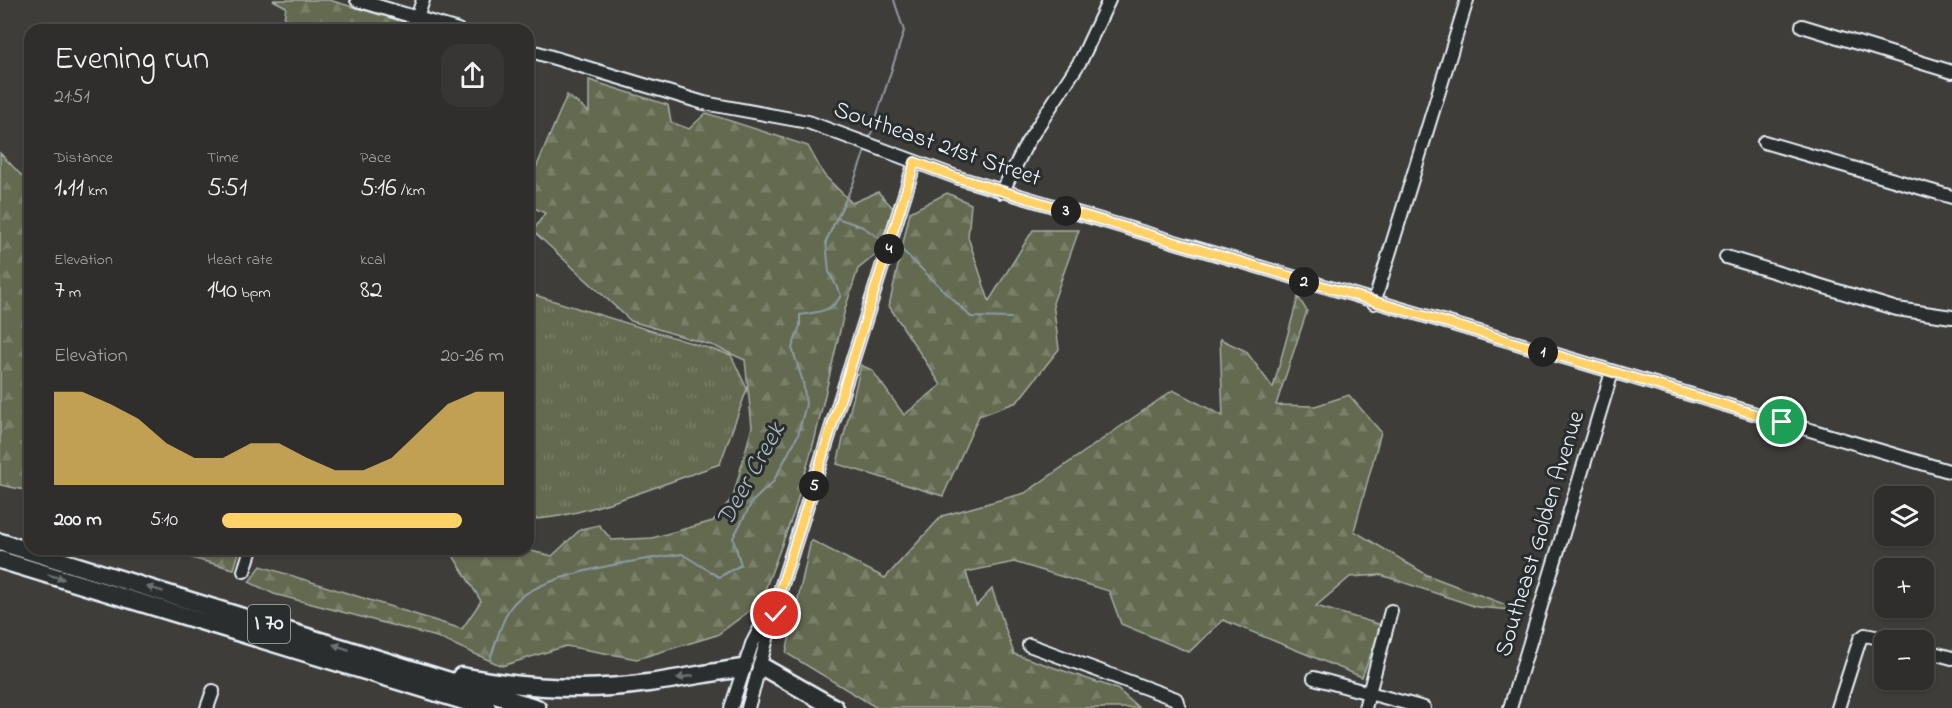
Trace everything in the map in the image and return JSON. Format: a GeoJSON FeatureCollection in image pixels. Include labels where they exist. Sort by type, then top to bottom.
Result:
{"type":"FeatureCollection","features":[{"type":"Feature","properties":{"kind":"highway","name":"I 70"},"geometry":{"type":"LineString","coordinates":[[0,542],[24,549]]}},
{"type":"Feature","properties":{"kind":"highway","name":"I 70"},"geometry":{"type":"LineString","coordinates":[[42,555],[537,708]]}},
{"type":"Feature","properties":{"kind":"highway","name":"I 70"},"geometry":{"type":"LineString","coordinates":[[0,560],[487,708]]}},
{"type":"Feature","properties":{"kind":"highway"},"geometry":{"type":"LineString","coordinates":[[370,657],[474,678],[558,688],[630,685],[743,668]]}},
{"type":"Feature","properties":{"kind":"highway"},"geometry":{"type":"LineString","coordinates":[[324,658],[380,683],[452,708]]}},
{"type":"Feature","properties":{"kind":"highway"},"geometry":{"type":"LineString","coordinates":[[761,666],[835,708]]}},
{"type":"Feature","properties":{"kind":"street"},"geometry":{"type":"LineString","coordinates":[[357,0],[415,24],[423,0]]}},
{"type":"Feature","properties":{"kind":"street"},"geometry":{"type":"LineString","coordinates":[[1002,192],[1027,143],[1081,60],[1109,0]]}},
{"type":"Feature","properties":{"kind":"street"},"geometry":{"type":"LineString","coordinates":[[1374,303],[1467,0]]}},
{"type":"Feature","properties":{"kind":"street"},"geometry":{"type":"LineString","coordinates":[[1802,26],[1952,72]]}},
{"type":"Feature","properties":{"kind":"street","name":"Southeast 21st Street"},"geometry":{"type":"LineString","coordinates":[[534,52],[704,103],[808,122],[1002,192],[1952,472]]}},
{"type":"Feature","properties":{"kind":"street"},"geometry":{"type":"LineString","coordinates":[[1764,142],[1952,197]]}},
{"type":"Feature","properties":{"kind":"street"},"geometry":{"type":"LineString","coordinates":[[748,708],[780,591],[915,162]]}},
{"type":"Feature","properties":{"kind":"street"},"geometry":{"type":"LineString","coordinates":[[1726,257],[1897,309],[1952,317]]}},
{"type":"Feature","properties":{"kind":"street","name":"Southeast Golden Avenue"},"geometry":{"type":"LineString","coordinates":[[1510,708],[1612,372]]}},
{"type":"Feature","properties":{"kind":"street"},"geometry":{"type":"LineString","coordinates":[[244,571],[249,555]]}},
{"type":"Feature","properties":{"kind":"street"},"geometry":{"type":"LineString","coordinates":[[731,708],[743,668],[760,626],[780,591]]}},
{"type":"Feature","properties":{"kind":"street"},"geometry":{"type":"LineString","coordinates":[[1365,708],[1391,611]]}},
{"type":"Feature","properties":{"kind":"street"},"geometry":{"type":"LineString","coordinates":[[1838,708],[1860,639],[1865,634],[1874,636]]}},
{"type":"Feature","properties":{"kind":"street"},"geometry":{"type":"LineString","coordinates":[[1029,645],[1176,699],[1179,708]]}},
{"type":"Feature","properties":{"kind":"street"},"geometry":{"type":"LineString","coordinates":[[1934,653],[1952,658]]}},
{"type":"Feature","properties":{"kind":"street"},"geometry":{"type":"LineString","coordinates":[[743,668],[761,666]]}},
{"type":"Feature","properties":{"kind":"street"},"geometry":{"type":"LineString","coordinates":[[1314,678],[1424,708]]}},
{"type":"Feature","properties":{"kind":"street"},"geometry":{"type":"LineString","coordinates":[[207,708],[213,692]]}},
{"type":"Feature","properties":{"kind":"green space"},"geometry":{"type":"Polygon","coordinates":[[[273,0],[329,0],[408,23],[283,24],[286,7],[273,0]]]}},
{"type":"Feature","properties":{"kind":"green space"},"geometry":{"type":"Polygon","coordinates":[[[589,80],[668,105],[671,122],[689,129],[706,113],[808,146],[824,175],[852,203],[878,192],[893,208],[879,252],[858,269],[845,309],[815,438],[794,512],[760,603],[717,635],[637,659],[566,646],[502,666],[437,637],[274,594],[249,582],[261,566],[462,629],[481,601],[453,555],[534,555],[534,552],[552,556],[581,529],[599,525],[612,540],[652,538],[713,521],[733,497],[752,427],[745,360],[714,346],[631,321],[534,232],[545,213],[534,208],[534,173],[567,95],[589,112],[589,80]]]}},
{"type":"Feature","properties":{"kind":"green space"},"geometry":{"type":"Polygon","coordinates":[[[0,153],[24,175],[24,490],[0,485],[0,153]]]}},
{"type":"Feature","properties":{"kind":"green space"},"geometry":{"type":"Polygon","coordinates":[[[947,193],[971,204],[968,237],[989,301],[1033,230],[1079,230],[1053,303],[1059,349],[1017,402],[979,416],[943,496],[837,464],[861,365],[872,370],[904,415],[941,385],[889,306],[910,212],[947,193]]]}},
{"type":"Feature","properties":{"kind":"green space"},"geometry":{"type":"Polygon","coordinates":[[[534,295],[731,355],[747,389],[720,464],[594,507],[545,518],[534,518],[534,295]]]}},
{"type":"Feature","properties":{"kind":"green space"},"geometry":{"type":"Polygon","coordinates":[[[1298,297],[1307,311],[1276,405],[1315,406],[1349,395],[1381,432],[1354,531],[1427,575],[1522,611],[1477,607],[1381,575],[1350,577],[1316,606],[1382,625],[1362,677],[1223,620],[1189,652],[1121,624],[1109,591],[1014,562],[966,572],[976,606],[992,589],[1014,654],[1117,689],[1139,708],[877,708],[786,653],[811,540],[885,578],[942,516],[1025,493],[1173,390],[1223,416],[1220,339],[1246,351],[1273,388],[1298,297]]]}},
{"type":"Feature","properties":{"kind":"green space"},"geometry":{"type":"Polygon","coordinates":[[[180,555],[238,555],[234,569],[180,555]]]}},
{"type":"Feature","properties":{"kind":"waterway","name":"Deer Creek"},"geometry":{"type":"LineString","coordinates":[[869,140],[904,31],[894,0]]}},
{"type":"Feature","properties":{"kind":"waterway","name":"Deer Creek"},"geometry":{"type":"LineString","coordinates":[[490,659],[501,626],[510,608],[523,596],[564,577],[615,564],[682,554],[719,577],[741,565],[733,538],[752,502],[773,482],[798,435],[806,404],[803,382],[792,348],[800,326],[800,315],[829,308],[838,301],[841,295],[829,272],[826,241],[853,184],[866,148]]}},
{"type":"Feature","properties":{"kind":"waterway"},"geometry":{"type":"LineString","coordinates":[[837,218],[863,227],[885,242]]}},
{"type":"Feature","properties":{"kind":"waterway"},"geometry":{"type":"LineString","coordinates":[[893,245],[902,250],[971,317],[1011,318]]}},
{"type":"Feature","properties":{"kind":"route"},"geometry":{"type":"LineString","coordinates":[[776,614],[780,591],[915,162],[958,178],[1374,303],[1782,422]]}}]}
